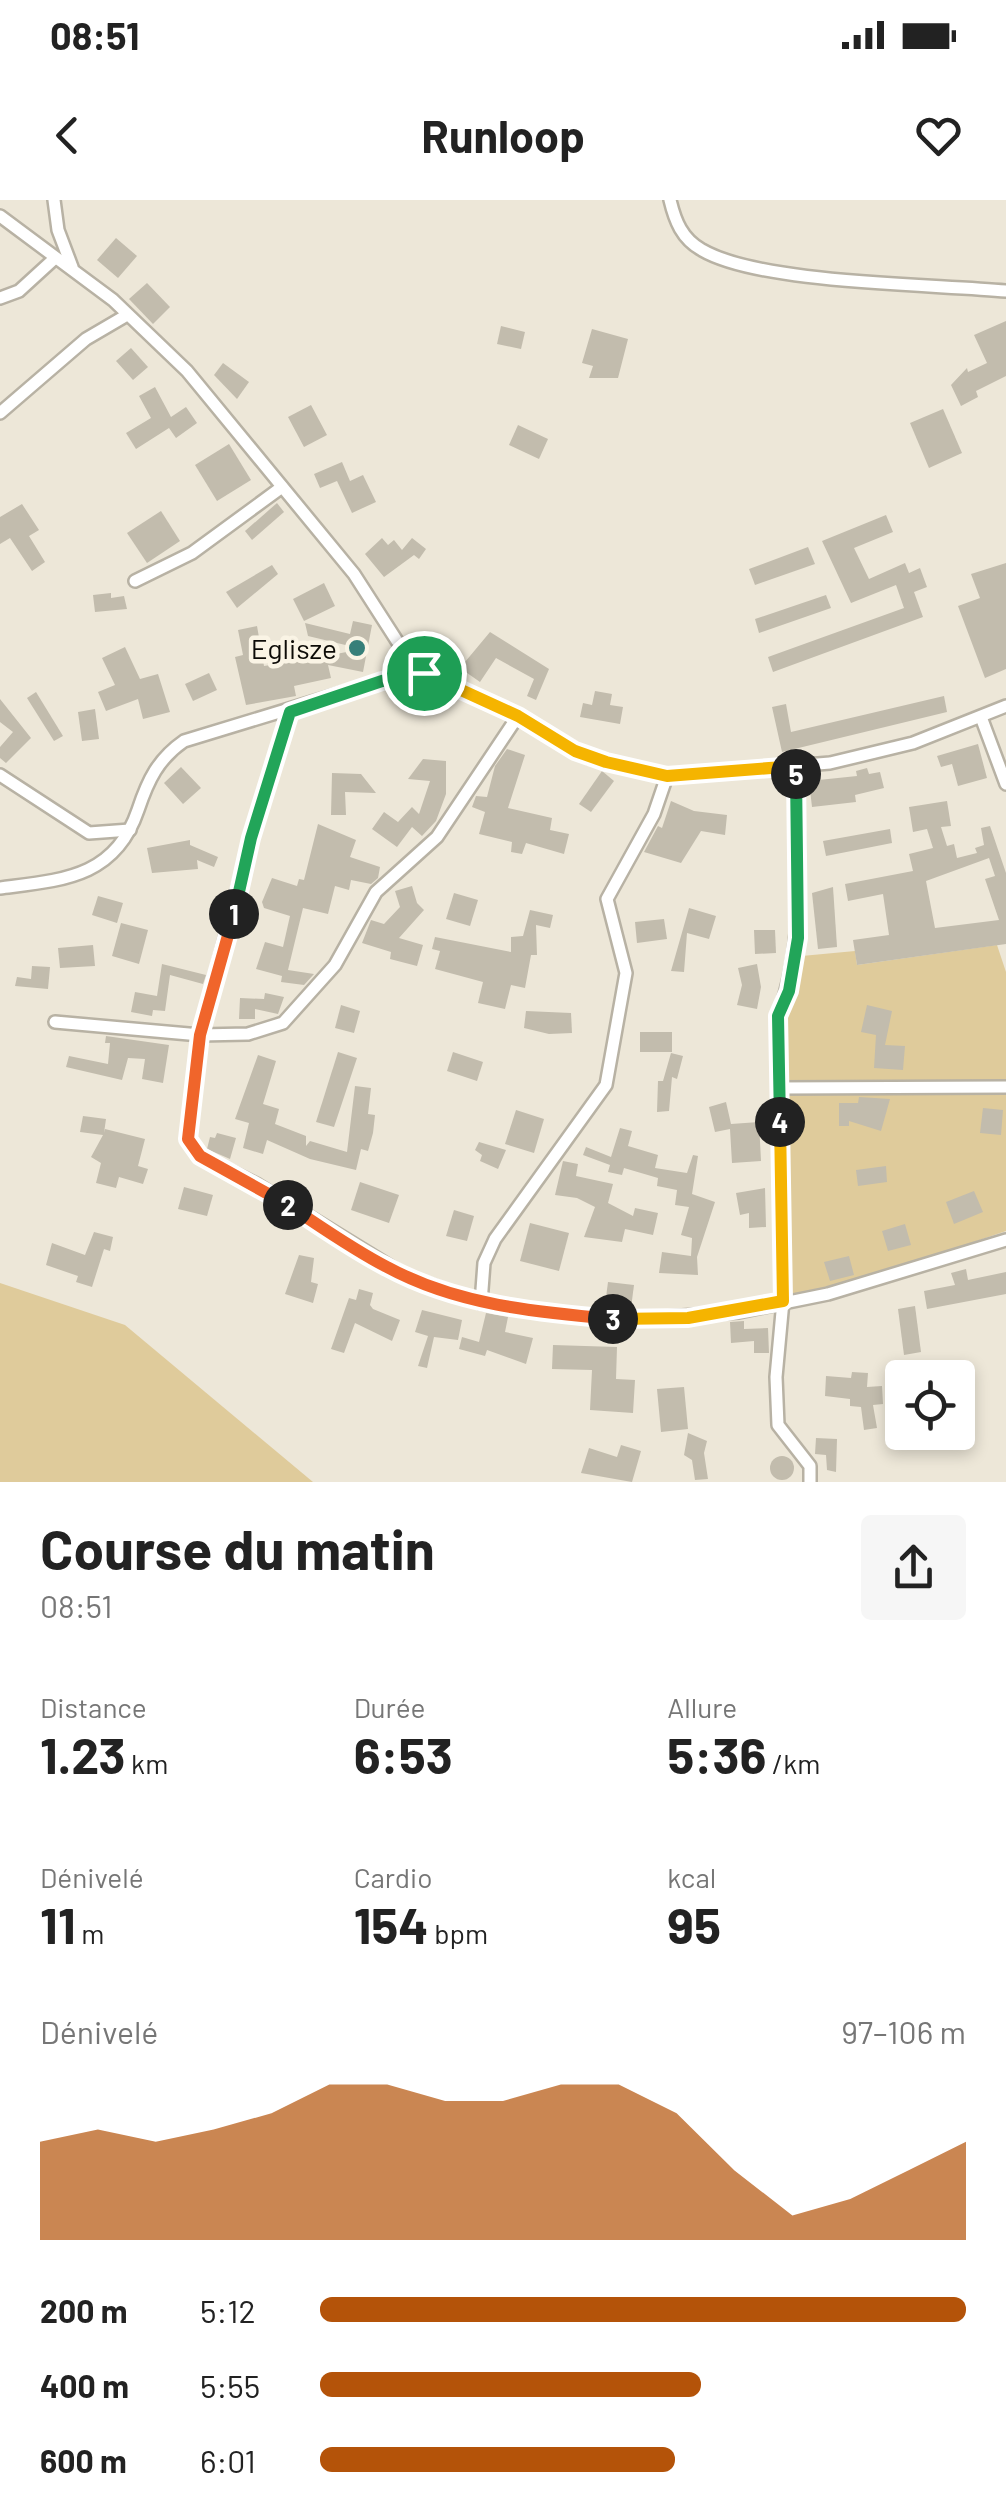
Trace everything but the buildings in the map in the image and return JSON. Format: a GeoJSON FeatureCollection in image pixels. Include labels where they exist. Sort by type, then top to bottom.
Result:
{"type":"FeatureCollection","features":[{"type":"Feature","properties":{"kind":"street"},"geometry":{"type":"LineString","coordinates":[[54,200],[61,242],[74,271]]}},
{"type":"Feature","properties":{"kind":"street"},"geometry":{"type":"LineString","coordinates":[[670,200],[684,235],[704,252],[732,262],[830,276],[1006,291]]}},
{"type":"Feature","properties":{"kind":"street"},"geometry":{"type":"LineString","coordinates":[[0,216],[127,314],[187,371],[354,574],[397,641],[424,673],[518,716],[590,758],[667,776],[796,766],[913,743],[1006,706]]}},
{"type":"Feature","properties":{"kind":"street"},"geometry":{"type":"LineString","coordinates":[[0,298],[19,291],[54,259]]}},
{"type":"Feature","properties":{"kind":"street"},"geometry":{"type":"LineString","coordinates":[[0,412],[86,339],[127,314]]}},
{"type":"Feature","properties":{"kind":"street"},"geometry":{"type":"LineString","coordinates":[[135,581],[192,553],[282,486]]}},
{"type":"Feature","properties":{"kind":"street"},"geometry":{"type":"LineString","coordinates":[[0,888],[76,876],[120,848],[150,778],[170,750],[184,740],[290,712],[382,681],[424,673]]}},
{"type":"Feature","properties":{"kind":"street"},"geometry":{"type":"LineString","coordinates":[[290,712],[251,838],[200,1035],[188,1139],[200,1156],[258,1185],[385,1266],[481,1303],[625,1320],[739,1312],[828,1294],[1006,1240]]}},
{"type":"Feature","properties":{"kind":"street"},"geometry":{"type":"LineString","coordinates":[[55,1022],[200,1035],[248,1034],[283,1023],[335,964],[368,902],[437,837],[518,716]]}},
{"type":"Feature","properties":{"kind":"street"},"geometry":{"type":"LineString","coordinates":[[981,717],[1006,784]]}},
{"type":"Feature","properties":{"kind":"street"},"geometry":{"type":"LineString","coordinates":[[796,766],[798,938],[789,991],[778,1016],[783,1301],[776,1377],[778,1425],[810,1466],[810,1482]]}},
{"type":"Feature","properties":{"kind":"street"},"geometry":{"type":"LineString","coordinates":[[0,775],[89,833],[130,830]]}},
{"type":"Feature","properties":{"kind":"street"},"geometry":{"type":"LineString","coordinates":[[481,1303],[484,1263],[495,1239],[606,1085],[626,974],[607,899],[654,814],[667,776]]}},
{"type":"Feature","properties":{"kind":"street"},"geometry":{"type":"LineString","coordinates":[[779,1088],[1006,1087]]}},
{"type":"Feature","properties":{"kind":"shaded area"},"geometry":{"type":"Polygon","coordinates":[[[997,945],[1006,972],[1006,1231],[850,1284],[786,1298],[780,1017],[791,957],[855,951],[857,965],[997,945]]]}},
{"type":"Feature","properties":{"kind":"shaded area"},"geometry":{"type":"Polygon","coordinates":[[[0,1283],[125,1325],[313,1482],[0,1482],[0,1283]]]}},
{"type":"Feature","properties":{"kind":"place","name":"Eglisze"},"geometry":{"type":"Point","coordinates":[357,648]}},
{"type":"Feature","properties":{"kind":"route"},"geometry":{"type":"LineString","coordinates":[[424,673],[472,692],[590,758],[650,773],[667,776],[796,766],[798,938],[789,991],[778,1016],[783,1301],[739,1312],[625,1320],[481,1303],[385,1266],[258,1185],[200,1156],[193,1148],[188,1139],[200,1035],[228,939],[251,838],[290,712],[382,681],[424,673]]}}]}
